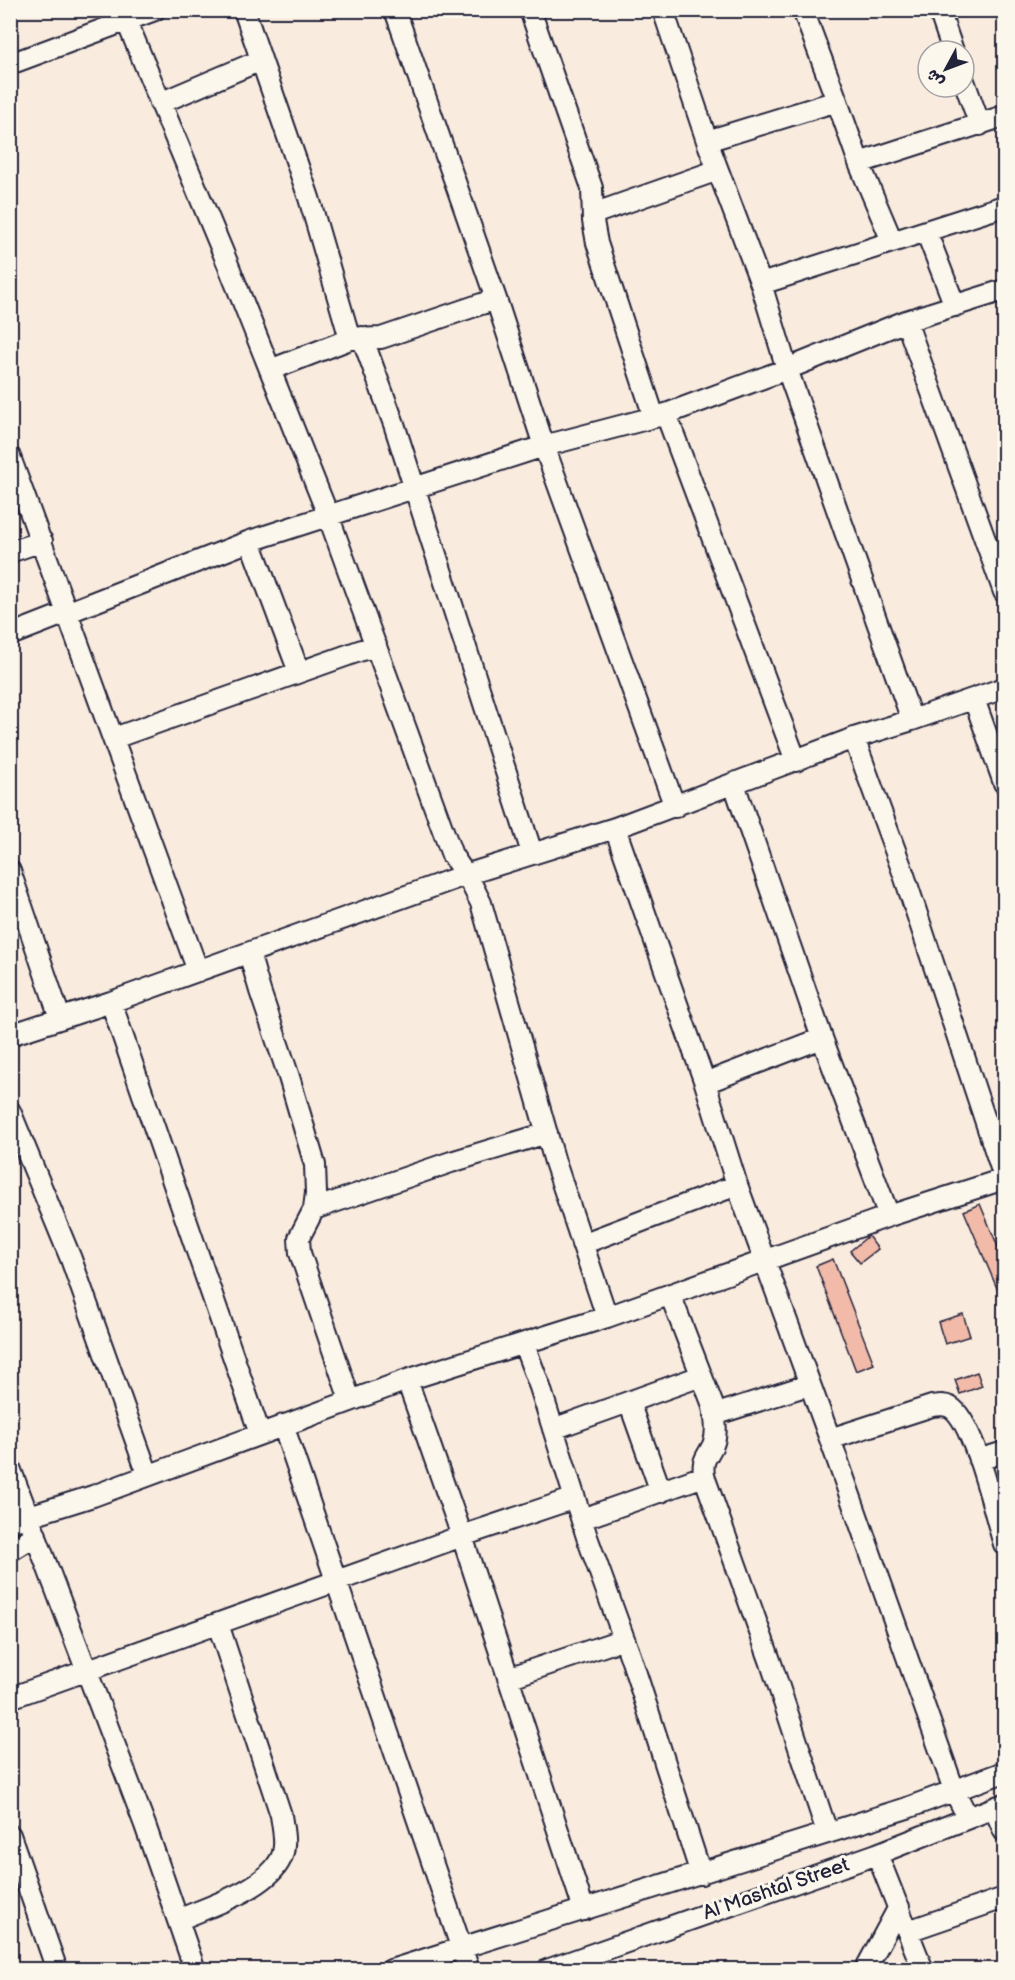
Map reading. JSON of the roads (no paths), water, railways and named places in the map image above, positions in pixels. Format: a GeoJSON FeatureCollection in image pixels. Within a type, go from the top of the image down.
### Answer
{"type":"FeatureCollection","features":[{"type":"Feature","properties":{"kind":"street"},"geometry":{"type":"LineString","coordinates":[[10,64],[123,16],[155,10]]}},
{"type":"Feature","properties":{"kind":"street"},"geometry":{"type":"LineString","coordinates":[[244,10],[356,338],[394,424],[532,853]]}},
{"type":"Feature","properties":{"kind":"street"},"geometry":{"type":"LineString","coordinates":[[395,10],[496,299],[544,446],[675,807]]}},
{"type":"Feature","properties":{"kind":"street"},"geometry":{"type":"LineString","coordinates":[[530,10],[592,188],[597,243],[660,415],[796,761]]}},
{"type":"Feature","properties":{"kind":"street"},"geometry":{"type":"LineString","coordinates":[[663,10],[707,141],[761,284],[787,369],[912,720]]}},
{"type":"Feature","properties":{"kind":"street"},"geometry":{"type":"LineString","coordinates":[[803,10],[859,163],[892,241]]}},
{"type":"Feature","properties":{"kind":"street"},"geometry":{"type":"LineString","coordinates":[[939,10],[949,39]]}},
{"type":"Feature","properties":{"kind":"street"},"geometry":{"type":"LineString","coordinates":[[123,16],[328,515],[452,855],[478,897],[493,941],[547,1133],[607,1317]]}},
{"type":"Feature","properties":{"kind":"street"},"geometry":{"type":"LineString","coordinates":[[160,103],[261,60]]}},
{"type":"Feature","properties":{"kind":"street"},"geometry":{"type":"LineString","coordinates":[[971,99],[980,125]]}},
{"type":"Feature","properties":{"kind":"street"},"geometry":{"type":"LineString","coordinates":[[707,141],[837,101]]}},
{"type":"Feature","properties":{"kind":"street"},"geometry":{"type":"LineString","coordinates":[[859,163],[1005,116]]}},
{"type":"Feature","properties":{"kind":"street"},"geometry":{"type":"LineString","coordinates":[[593,213],[718,170]]}},
{"type":"Feature","properties":{"kind":"street"},"geometry":{"type":"LineString","coordinates":[[761,284],[1005,206]]}},
{"type":"Feature","properties":{"kind":"street"},"geometry":{"type":"LineString","coordinates":[[927,231],[955,306]]}},
{"type":"Feature","properties":{"kind":"street"},"geometry":{"type":"LineString","coordinates":[[10,635],[250,541],[544,446],[660,415],[787,369],[906,321],[1005,290]]}},
{"type":"Feature","properties":{"kind":"street"},"geometry":{"type":"LineString","coordinates":[[270,370],[356,338],[381,338],[496,299]]}},
{"type":"Feature","properties":{"kind":"street"},"geometry":{"type":"LineString","coordinates":[[906,321],[1005,592]]}},
{"type":"Feature","properties":{"kind":"street"},"geometry":{"type":"LineString","coordinates":[[12,464],[198,970]]}},
{"type":"Feature","properties":{"kind":"street"},"geometry":{"type":"LineString","coordinates":[[10,552],[42,541]]}},
{"type":"Feature","properties":{"kind":"street"},"geometry":{"type":"LineString","coordinates":[[250,541],[299,672]]}},
{"type":"Feature","properties":{"kind":"street"},"geometry":{"type":"LineString","coordinates":[[114,738],[376,645]]}},
{"type":"Feature","properties":{"kind":"street"},"geometry":{"type":"LineString","coordinates":[[10,1035],[111,1002],[465,875],[615,828],[854,738],[1005,688]]}},
{"type":"Feature","properties":{"kind":"street"},"geometry":{"type":"LineString","coordinates":[[974,699],[1005,783]]}},
{"type":"Feature","properties":{"kind":"street"},"geometry":{"type":"LineString","coordinates":[[20,1519],[93,1496],[407,1380],[607,1317],[889,1216],[1005,1178],[903,872],[854,738]]}},
{"type":"Feature","properties":{"kind":"street"},"geometry":{"type":"LineString","coordinates":[[734,784],[822,1038],[889,1216]]}},
{"type":"Feature","properties":{"kind":"street"},"geometry":{"type":"LineString","coordinates":[[615,828],[808,1385],[830,1439],[954,1790],[968,1818]]}},
{"type":"Feature","properties":{"kind":"street"},"geometry":{"type":"LineString","coordinates":[[10,871],[60,1018]]}},
{"type":"Feature","properties":{"kind":"street"},"geometry":{"type":"LineString","coordinates":[[249,953],[290,1077],[315,1165],[314,1209],[299,1238],[300,1253],[350,1400]]}},
{"type":"Feature","properties":{"kind":"street"},"geometry":{"type":"LineString","coordinates":[[111,1002],[260,1434]]}},
{"type":"Feature","properties":{"kind":"street"},"geometry":{"type":"LineString","coordinates":[[705,1083],[822,1038]]}},
{"type":"Feature","properties":{"kind":"street"},"geometry":{"type":"LineString","coordinates":[[10,1111],[71,1259],[148,1475]]}},
{"type":"Feature","properties":{"kind":"street"},"geometry":{"type":"LineString","coordinates":[[314,1209],[451,1162],[547,1133]]}},
{"type":"Feature","properties":{"kind":"street"},"geometry":{"type":"LineString","coordinates":[[582,1244],[737,1185]]}},
{"type":"Feature","properties":{"kind":"street"},"geometry":{"type":"LineString","coordinates":[[670,1294],[714,1415],[715,1438],[704,1458],[704,1476],[771,1663],[826,1832]]}},
{"type":"Feature","properties":{"kind":"street"},"geometry":{"type":"LineString","coordinates":[[524,1345],[701,1874]]}},
{"type":"Feature","properties":{"kind":"street"},"geometry":{"type":"LineString","coordinates":[[553,1429],[701,1376]]}},
{"type":"Feature","properties":{"kind":"street"},"geometry":{"type":"LineString","coordinates":[[407,1380],[462,1536],[585,1910]]}},
{"type":"Feature","properties":{"kind":"street"},"geometry":{"type":"LineString","coordinates":[[714,1415],[808,1385]]}},
{"type":"Feature","properties":{"kind":"street"},"geometry":{"type":"LineString","coordinates":[[629,1402],[661,1492]]}},
{"type":"Feature","properties":{"kind":"street"},"geometry":{"type":"LineString","coordinates":[[830,1439],[932,1406],[944,1404],[955,1410],[964,1422],[979,1460],[1005,1544]]}},
{"type":"Feature","properties":{"kind":"street"},"geometry":{"type":"LineString","coordinates":[[283,1425],[469,1970]]}},
{"type":"Feature","properties":{"kind":"street"},"geometry":{"type":"LineString","coordinates":[[979,1460],[1005,1452]]}},
{"type":"Feature","properties":{"kind":"street"},"geometry":{"type":"LineString","coordinates":[[10,1468],[20,1519],[36,1534],[88,1670],[195,1970]]}},
{"type":"Feature","properties":{"kind":"street"},"geometry":{"type":"LineString","coordinates":[[582,1519],[704,1476]]}},
{"type":"Feature","properties":{"kind":"street"},"geometry":{"type":"LineString","coordinates":[[10,1698],[462,1536],[575,1498]]}},
{"type":"Feature","properties":{"kind":"street"},"geometry":{"type":"LineString","coordinates":[[10,1551],[36,1534]]}},
{"type":"Feature","properties":{"kind":"street"},"geometry":{"type":"LineString","coordinates":[[178,1920],[249,1888],[267,1875],[280,1861],[285,1842],[281,1815],[218,1624]]}},
{"type":"Feature","properties":{"kind":"street"},"geometry":{"type":"LineString","coordinates":[[508,1678],[624,1639]]}},
{"type":"Feature","properties":{"kind":"street"},"geometry":{"type":"LineString","coordinates":[[391,1970],[907,1808],[1005,1772]]}},
{"type":"Feature","properties":{"kind":"street"},"geometry":{"type":"LineString","coordinates":[[999,1806],[1005,1831]]}},
{"type":"Feature","properties":{"kind":"street","name":"Al Mashtal Street"},"geometry":{"type":"LineString","coordinates":[[547,1970],[877,1854],[999,1806]]}},
{"type":"Feature","properties":{"kind":"street"},"geometry":{"type":"LineString","coordinates":[[10,1835],[57,1970]]}},
{"type":"Feature","properties":{"kind":"street"},"geometry":{"type":"LineString","coordinates":[[877,1854],[923,1970]]}},
{"type":"Feature","properties":{"kind":"street"},"geometry":{"type":"LineString","coordinates":[[908,1931],[1005,1898]]}},
{"type":"Feature","properties":{"kind":"street"},"geometry":{"type":"LineString","coordinates":[[865,1970],[898,1907]]}}]}
